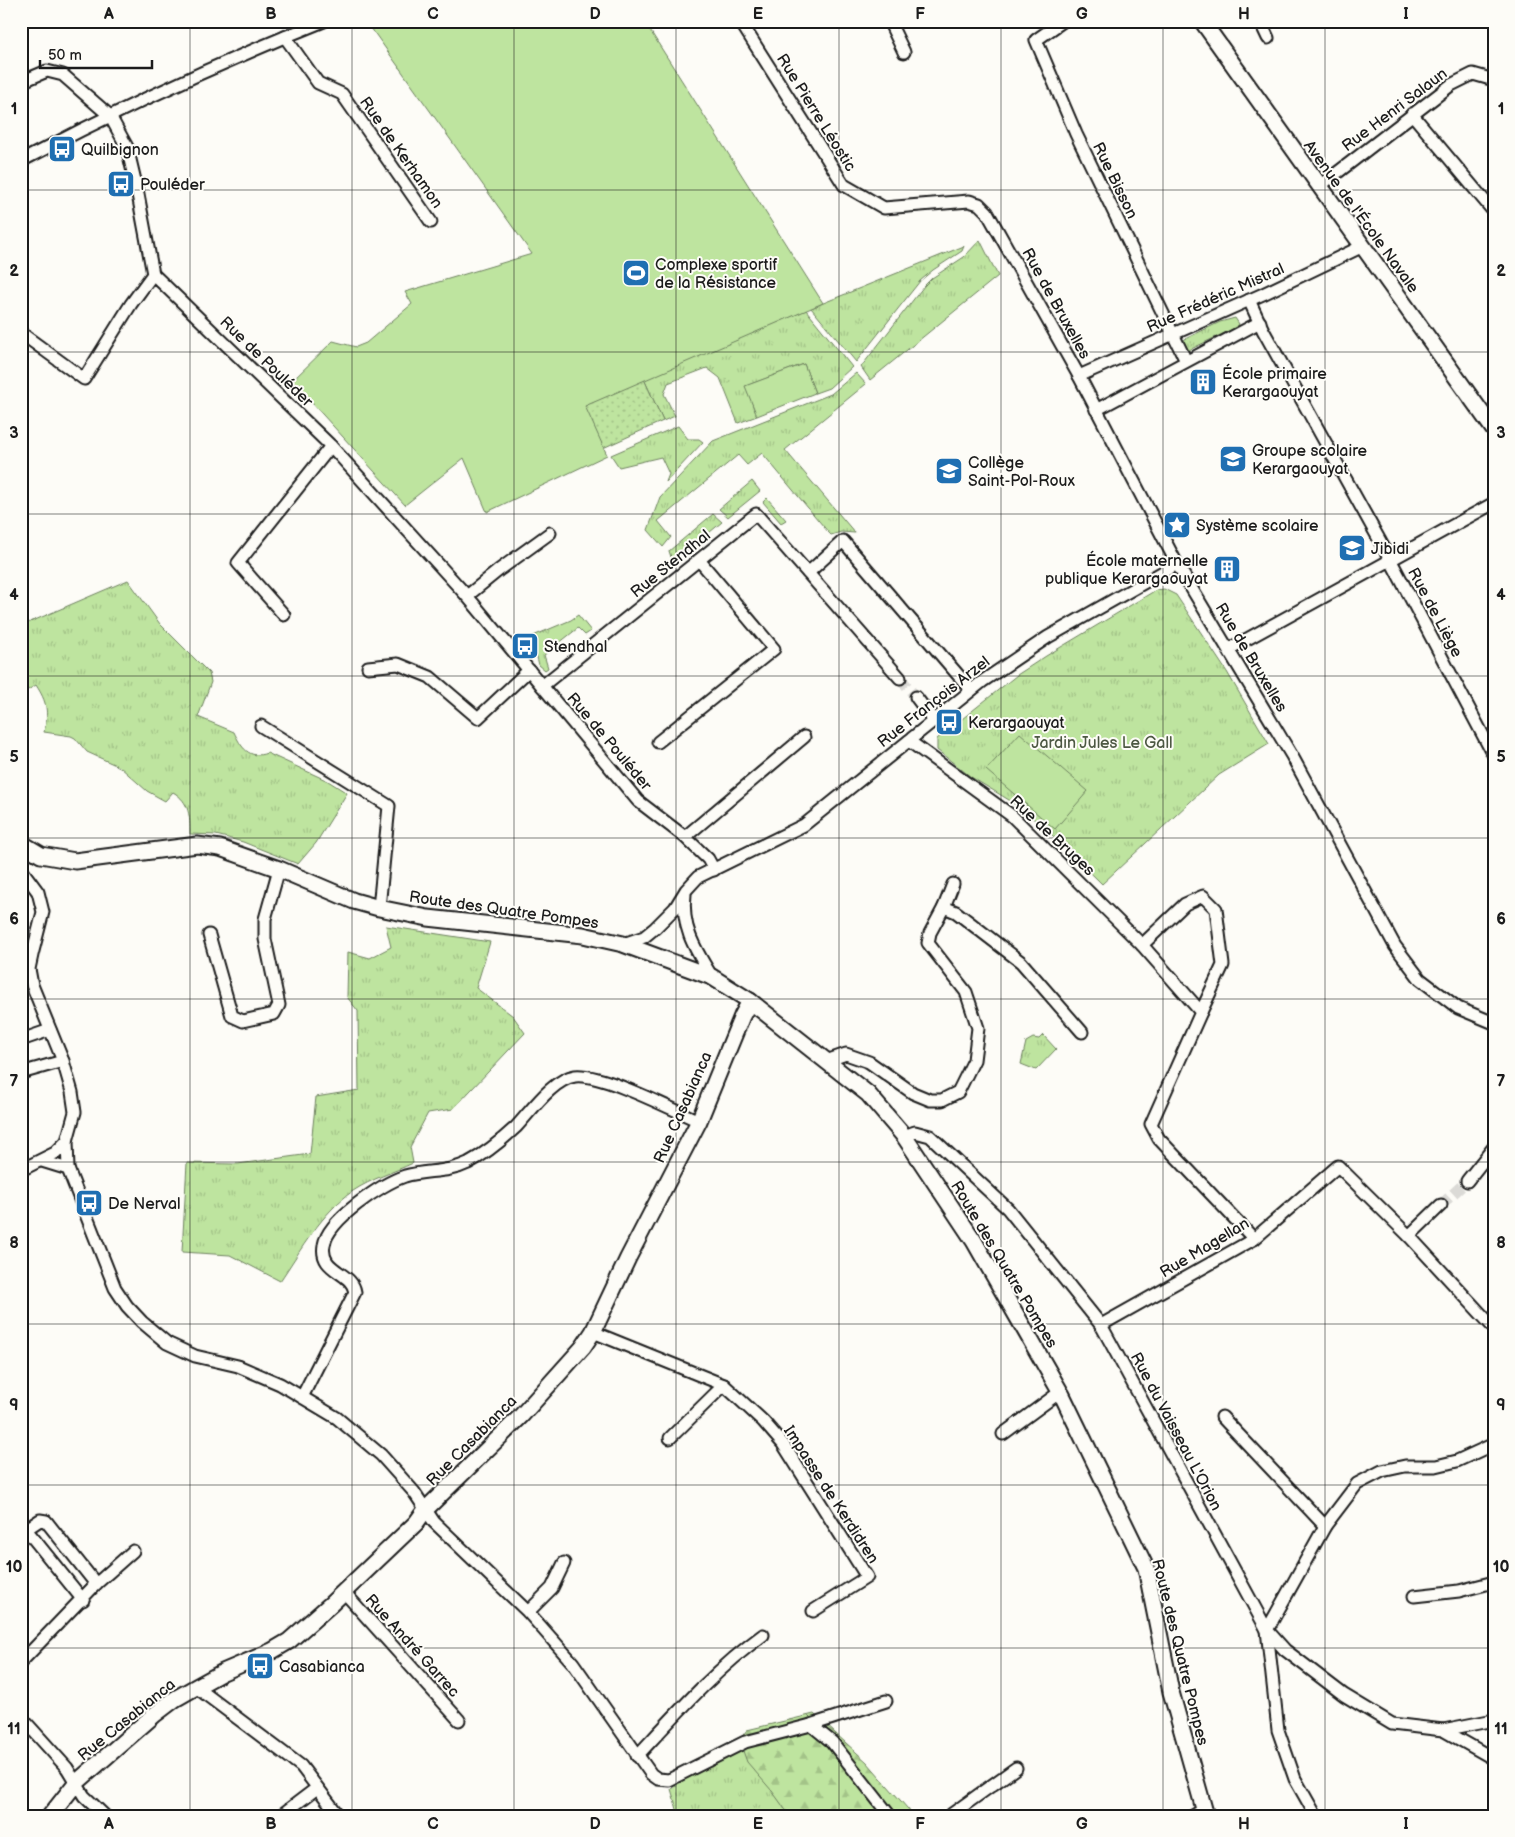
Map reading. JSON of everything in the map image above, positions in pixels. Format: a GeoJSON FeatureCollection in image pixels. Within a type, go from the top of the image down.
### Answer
{"type":"FeatureCollection","features":[{"type":"Feature","properties":{"kind":"street"},"geometry":{"type":"LineString","coordinates":[[21,161],[110,116],[284,37],[324,21]]}},
{"type":"Feature","properties":{"kind":"street","name":"Rue Pierre Léostic"},"geometry":{"type":"LineString","coordinates":[[740,21],[844,185],[884,208],[969,201]]}},
{"type":"Feature","properties":{"kind":"street"},"geometry":{"type":"LineString","coordinates":[[889,21],[904,52]]}},
{"type":"Feature","properties":{"kind":"street","name":"Rue Bisson"},"geometry":{"type":"LineString","coordinates":[[1063,21],[1036,40],[1076,134],[1186,362]]}},
{"type":"Feature","properties":{"kind":"street","name":"Avenue de l'École Navale"},"geometry":{"type":"LineString","coordinates":[[1202,21],[1494,430]]}},
{"type":"Feature","properties":{"kind":"street"},"geometry":{"type":"LineString","coordinates":[[1260,21],[1268,38]]}},
{"type":"Feature","properties":{"kind":"street","name":"Rue de Kerhamon"},"geometry":{"type":"LineString","coordinates":[[284,37],[318,83],[342,94],[431,222]]}},
{"type":"Feature","properties":{"kind":"street"},"geometry":{"type":"LineString","coordinates":[[21,82],[47,71],[63,75],[110,116],[127,147],[153,274],[131,304],[84,379],[21,333]]}},
{"type":"Feature","properties":{"kind":"street","name":"Rue Henri Salaun"},"geometry":{"type":"LineString","coordinates":[[1320,186],[1451,85],[1472,74],[1494,80]]}},
{"type":"Feature","properties":{"kind":"street"},"geometry":{"type":"LineString","coordinates":[[1412,114],[1494,212]]}},
{"type":"Feature","properties":{"kind":"street","name":"Rue de Bruxelles"},"geometry":{"type":"LineString","coordinates":[[969,201],[978,204],[987,212],[1079,376],[1177,564],[1292,756],[1395,946],[1420,979],[1458,1008],[1494,1023]]}},
{"type":"Feature","properties":{"kind":"street","name":"Rue Frédéric Mistral"},"geometry":{"type":"LineString","coordinates":[[1079,376],[1362,246]]}},
{"type":"Feature","properties":{"kind":"street","name":"Rue de Pouléder"},"geometry":{"type":"LineString","coordinates":[[153,274],[332,446],[467,596],[638,801],[686,837],[708,859],[714,870]]}},
{"type":"Feature","properties":{"kind":"street","name":"Rue de Liège"},"geometry":{"type":"LineString","coordinates":[[1248,300],[1390,558],[1494,756]]}},
{"type":"Feature","properties":{"kind":"street"},"geometry":{"type":"LineString","coordinates":[[1096,410],[1260,322]]}},
{"type":"Feature","properties":{"kind":"street"},"geometry":{"type":"LineString","coordinates":[[284,615],[238,563],[332,446]]}},
{"type":"Feature","properties":{"kind":"street"},"geometry":{"type":"LineString","coordinates":[[1229,649],[1494,502]]}},
{"type":"Feature","properties":{"kind":"street","name":"Rue Stendhal"},"geometry":{"type":"LineString","coordinates":[[542,686],[756,514],[900,678]]}},
{"type":"Feature","properties":{"kind":"street"},"geometry":{"type":"LineString","coordinates":[[467,596],[550,532]]}},
{"type":"Feature","properties":{"kind":"street"},"geometry":{"type":"LineString","coordinates":[[808,573],[843,541],[972,690]]}},
{"type":"Feature","properties":{"kind":"street"},"geometry":{"type":"LineString","coordinates":[[658,742],[774,649],[699,560]]}},
{"type":"Feature","properties":{"kind":"street","name":"Rue François Arzel"},"geometry":{"type":"LineString","coordinates":[[714,870],[804,825],[972,690],[1048,637],[1177,564]]}},
{"type":"Feature","properties":{"kind":"street"},"geometry":{"type":"LineString","coordinates":[[368,667],[398,664],[430,677],[478,718],[529,670]]}},
{"type":"Feature","properties":{"kind":"street"},"geometry":{"type":"LineString","coordinates":[[916,698],[934,721]]}},
{"type":"Feature","properties":{"kind":"street"},"geometry":{"type":"LineString","coordinates":[[261,726],[389,806],[379,908]]}},
{"type":"Feature","properties":{"kind":"street"},"geometry":{"type":"LineString","coordinates":[[686,837],[804,737]]}},
{"type":"Feature","properties":{"kind":"street","name":"Rue de Bruges"},"geometry":{"type":"LineString","coordinates":[[909,741],[1012,816],[1142,945],[1201,1012]]}},
{"type":"Feature","properties":{"kind":"street","name":"Route des Quatre Pompes"},"geometry":{"type":"LineString","coordinates":[[21,843],[41,855],[75,861],[197,845],[220,848],[279,869],[354,901],[379,908],[428,918],[567,932],[622,944],[712,977],[750,1002],[868,1094],[904,1136],[974,1241],[1060,1392],[1146,1568],[1172,1692],[1201,1814]]}},
{"type":"Feature","properties":{"kind":"street"},"geometry":{"type":"LineString","coordinates":[[209,935],[232,1016],[243,1022],[274,1014],[278,1005],[265,939],[265,919],[279,869]]}},
{"type":"Feature","properties":{"kind":"street"},"geometry":{"type":"LineString","coordinates":[[21,870],[38,892],[43,912],[29,969],[32,985],[63,1061],[72,1092],[74,1112],[67,1141],[68,1169],[115,1288],[127,1306],[142,1322],[168,1343],[195,1356],[238,1366],[280,1384],[337,1418],[381,1455],[414,1492],[434,1522],[528,1612],[573,1663],[612,1716],[637,1756],[651,1774],[658,1779],[669,1780],[745,1742],[811,1725],[886,1701]]}},
{"type":"Feature","properties":{"kind":"street"},"geometry":{"type":"LineString","coordinates":[[622,944],[644,937],[675,908],[686,890],[698,877],[714,870]]}},
{"type":"Feature","properties":{"kind":"street"},"geometry":{"type":"LineString","coordinates":[[826,1061],[846,1054],[869,1062],[912,1093],[930,1100],[942,1100],[958,1092],[974,1060],[978,1028],[966,992],[928,943],[930,933],[944,907],[953,884]]}},
{"type":"Feature","properties":{"kind":"street"},"geometry":{"type":"LineString","coordinates":[[686,890],[684,908],[692,945],[712,977]]}},
{"type":"Feature","properties":{"kind":"street"},"geometry":{"type":"LineString","coordinates":[[1142,945],[1185,904],[1203,896],[1216,909],[1223,965],[1151,1124],[1159,1139],[1254,1239]]}},
{"type":"Feature","properties":{"kind":"street"},"geometry":{"type":"LineString","coordinates":[[944,907],[956,912],[1021,962],[1082,1032]]}},
{"type":"Feature","properties":{"kind":"street","name":"Rue Casabianca"},"geometry":{"type":"LineString","coordinates":[[50,1816],[76,1783],[175,1699],[223,1672],[272,1651],[288,1641],[344,1592],[416,1523],[426,1509],[521,1416],[583,1347],[593,1332],[628,1258],[699,1121],[738,1023],[750,1002]]}},
{"type":"Feature","properties":{"kind":"street"},"geometry":{"type":"LineString","coordinates":[[21,1040],[50,1030]]}},
{"type":"Feature","properties":{"kind":"street"},"geometry":{"type":"LineString","coordinates":[[21,1073],[63,1061]]}},
{"type":"Feature","properties":{"kind":"street"},"geometry":{"type":"LineString","coordinates":[[302,1397],[355,1292],[352,1284],[328,1265],[324,1259],[324,1243],[336,1223],[353,1207],[380,1188],[405,1176],[449,1170],[467,1163],[487,1151],[514,1128],[562,1080],[574,1076],[603,1080],[699,1121]]}},
{"type":"Feature","properties":{"kind":"street","name":"Rue du Vaisseau L'Orion"},"geometry":{"type":"LineString","coordinates":[[904,1136],[915,1132],[930,1136],[1008,1209],[1101,1325],[1267,1630],[1278,1730],[1295,1779],[1316,1816]]}},
{"type":"Feature","properties":{"kind":"street"},"geometry":{"type":"LineString","coordinates":[[21,1170],[55,1153],[67,1141]]}},
{"type":"Feature","properties":{"kind":"street"},"geometry":{"type":"LineString","coordinates":[[1467,1181],[1494,1147]]}},
{"type":"Feature","properties":{"kind":"street"},"geometry":{"type":"LineString","coordinates":[[42,1161],[68,1169]]}},
{"type":"Feature","properties":{"kind":"street","name":"Rue Magellan"},"geometry":{"type":"LineString","coordinates":[[1101,1325],[1254,1239],[1338,1166],[1409,1236]]}},
{"type":"Feature","properties":{"kind":"street"},"geometry":{"type":"LineString","coordinates":[[1441,1205],[1409,1236],[1494,1328]]}},
{"type":"Feature","properties":{"kind":"street","name":"Impasse de Kerdidren"},"geometry":{"type":"LineString","coordinates":[[593,1332],[724,1385],[763,1421],[783,1444],[867,1577],[813,1611]]}},
{"type":"Feature","properties":{"kind":"street"},"geometry":{"type":"LineString","coordinates":[[670,1438],[724,1385]]}},
{"type":"Feature","properties":{"kind":"street"},"geometry":{"type":"LineString","coordinates":[[1003,1434],[1060,1392]]}},
{"type":"Feature","properties":{"kind":"street"},"geometry":{"type":"LineString","coordinates":[[1222,1417],[1325,1526]]}},
{"type":"Feature","properties":{"kind":"street"},"geometry":{"type":"LineString","coordinates":[[1494,1444],[1458,1461],[1436,1466],[1405,1466],[1382,1471],[1357,1484],[1325,1526],[1267,1630],[1285,1650],[1344,1695],[1392,1724],[1443,1730],[1494,1720]]}},
{"type":"Feature","properties":{"kind":"street"},"geometry":{"type":"LineString","coordinates":[[82,1600],[29,1533],[28,1528],[40,1520],[46,1521],[96,1584]]}},
{"type":"Feature","properties":{"kind":"street"},"geometry":{"type":"LineString","coordinates":[[21,1662],[96,1584],[133,1551]]}},
{"type":"Feature","properties":{"kind":"street"},"geometry":{"type":"LineString","coordinates":[[528,1612],[552,1588],[564,1562]]}},
{"type":"Feature","properties":{"kind":"street"},"geometry":{"type":"LineString","coordinates":[[1414,1596],[1459,1591],[1494,1582]]}},
{"type":"Feature","properties":{"kind":"street","name":"Rue André Garrec"},"geometry":{"type":"LineString","coordinates":[[344,1592],[459,1720]]}},
{"type":"Feature","properties":{"kind":"street"},"geometry":{"type":"LineString","coordinates":[[637,1756],[695,1694],[741,1651],[764,1635]]}},
{"type":"Feature","properties":{"kind":"street"},"geometry":{"type":"LineString","coordinates":[[196,1687],[301,1766],[339,1816]]}},
{"type":"Feature","properties":{"kind":"street"},"geometry":{"type":"LineString","coordinates":[[21,1717],[67,1768],[84,1796],[105,1816]]}},
{"type":"Feature","properties":{"kind":"street"},"geometry":{"type":"LineString","coordinates":[[811,1725],[832,1742],[890,1816]]}},
{"type":"Feature","properties":{"kind":"street"},"geometry":{"type":"LineString","coordinates":[[1443,1730],[1492,1754]]}},
{"type":"Feature","properties":{"kind":"street"},"geometry":{"type":"LineString","coordinates":[[949,1816],[1016,1768]]}},
{"type":"Feature","properties":{"kind":"street"},"geometry":{"type":"LineString","coordinates":[[280,1816],[317,1788]]}},
{"type":"Feature","properties":{"kind":"green space","name":"Complexe sportif de la Résistance"},"geometry":{"type":"Polygon","coordinates":[[[366,21],[644,21],[823,303],[585,406],[607,455],[487,512],[464,458],[405,505],[292,381],[333,341],[356,347],[366,343],[412,304],[405,292],[532,254],[366,21]]]}},
{"type":"Feature","properties":{"kind":"green space"},"geometry":{"type":"Polygon","coordinates":[[[980,240],[998,276],[870,380],[861,367],[924,286],[932,278],[964,257],[980,240]]]}},
{"type":"Feature","properties":{"kind":"green space"},"geometry":{"type":"Polygon","coordinates":[[[964,246],[962,251],[920,281],[856,362],[811,308],[964,246]]]}},
{"type":"Feature","properties":{"kind":"green space"},"geometry":{"type":"Polygon","coordinates":[[[806,310],[852,367],[829,388],[815,393],[804,364],[746,386],[757,416],[738,423],[720,378],[707,368],[668,383],[664,394],[675,416],[663,421],[644,379],[806,310]]]}},
{"type":"Feature","properties":{"kind":"green space"},"geometry":{"type":"Polygon","coordinates":[[[1235,318],[1239,324],[1237,327],[1187,350],[1183,342],[1185,339],[1220,322],[1235,318]]]}},
{"type":"Feature","properties":{"kind":"green space"},"geometry":{"type":"Polygon","coordinates":[[[804,364],[815,393],[757,416],[745,386],[804,364]]]}},
{"type":"Feature","properties":{"kind":"green space"},"geometry":{"type":"Polygon","coordinates":[[[856,373],[866,384],[785,450],[855,533],[841,532],[831,535],[762,453],[747,465],[738,455],[658,521],[671,537],[663,547],[648,530],[660,497],[713,441],[831,394],[856,373]]]}},
{"type":"Feature","properties":{"kind":"green space"},"geometry":{"type":"Polygon","coordinates":[[[644,379],[663,421],[603,448],[584,406],[644,379]]]}},
{"type":"Feature","properties":{"kind":"green space"},"geometry":{"type":"Polygon","coordinates":[[[678,426],[688,439],[699,439],[703,442],[666,482],[669,474],[661,457],[619,467],[611,455],[678,426]]]}},
{"type":"Feature","properties":{"kind":"green space"},"geometry":{"type":"Polygon","coordinates":[[[752,481],[760,491],[728,517],[719,509],[752,481]]]}},
{"type":"Feature","properties":{"kind":"green space"},"geometry":{"type":"Polygon","coordinates":[[[767,498],[786,520],[781,523],[763,502],[767,498]]]}},
{"type":"Feature","properties":{"kind":"green space"},"geometry":{"type":"Polygon","coordinates":[[[713,514],[722,522],[673,563],[669,551],[713,514]]]}},
{"type":"Feature","properties":{"kind":"green space"},"geometry":{"type":"Polygon","coordinates":[[[128,580],[160,624],[209,673],[211,682],[198,717],[234,732],[246,751],[255,755],[267,753],[328,781],[347,793],[316,843],[298,864],[243,842],[216,835],[190,834],[188,810],[179,796],[173,792],[165,801],[147,791],[120,767],[87,752],[75,738],[44,732],[47,713],[43,697],[36,685],[28,690],[21,681],[21,626],[128,580]]]}},
{"type":"Feature","properties":{"kind":"green space","name":"Jardin Jules Le Gall"},"geometry":{"type":"Polygon","coordinates":[[[1164,589],[1176,595],[1227,672],[1269,744],[1219,775],[1102,884],[1043,826],[1009,800],[971,777],[937,750],[937,739],[1017,675],[1156,590],[1164,589]]]}},
{"type":"Feature","properties":{"kind":"green space"},"geometry":{"type":"Polygon","coordinates":[[[578,615],[591,631],[585,635],[578,628],[544,655],[548,668],[545,670],[539,665],[537,657],[526,639],[571,620],[578,615]]]}},
{"type":"Feature","properties":{"kind":"green space"},"geometry":{"type":"Polygon","coordinates":[[[1020,733],[1088,791],[1055,829],[986,770],[1020,733]]]}},
{"type":"Feature","properties":{"kind":"green space"},"geometry":{"type":"Polygon","coordinates":[[[386,926],[490,942],[476,988],[513,1016],[525,1033],[453,1109],[428,1113],[410,1147],[413,1163],[375,1179],[353,1191],[331,1210],[312,1233],[280,1281],[230,1255],[182,1252],[187,1163],[238,1164],[310,1154],[316,1097],[359,1090],[358,1011],[347,997],[348,952],[370,958],[391,947],[386,926]]]}},
{"type":"Feature","properties":{"kind":"green space"},"geometry":{"type":"Polygon","coordinates":[[[1043,1035],[1056,1049],[1036,1070],[1021,1064],[1026,1042],[1033,1038],[1039,1039],[1043,1035]]]}},
{"type":"Feature","properties":{"kind":"green space"},"geometry":{"type":"Polygon","coordinates":[[[814,1714],[867,1762],[914,1816],[790,1816],[747,1762],[739,1740],[747,1730],[814,1714]]]}},
{"type":"Feature","properties":{"kind":"green space"},"geometry":{"type":"Polygon","coordinates":[[[739,1740],[790,1816],[679,1816],[671,1789],[739,1740]]]}},
{"type":"Feature","properties":{"kind":"tunnel"},"geometry":{"type":"LineString","coordinates":[[900,678],[916,697]]}},
{"type":"Feature","properties":{"kind":"tunnel"},"geometry":{"type":"LineString","coordinates":[[1441,1205],[1467,1181]]}},
{"type":"Feature","properties":{"kind":"place","name":"Quilbignon"},"geometry":{"type":"Point","coordinates":[62,149]}},
{"type":"Feature","properties":{"kind":"place","name":"Pouléder"},"geometry":{"type":"Point","coordinates":[121,184]}},
{"type":"Feature","properties":{"kind":"place","name":"Complexe sportif de la Résistance"},"geometry":{"type":"Point","coordinates":[636,273]}},
{"type":"Feature","properties":{"kind":"place","name":"École primaire Kerargaouyat"},"geometry":{"type":"Point","coordinates":[1203,382]}},
{"type":"Feature","properties":{"kind":"place","name":"Groupe scolaire Kerargaouyat"},"geometry":{"type":"Point","coordinates":[1233,459]}},
{"type":"Feature","properties":{"kind":"place","name":"Collège Saint-Pol-Roux"},"geometry":{"type":"Point","coordinates":[949,471]}},
{"type":"Feature","properties":{"kind":"place","name":"Système scolaire"},"geometry":{"type":"Point","coordinates":[1177,525]}},
{"type":"Feature","properties":{"kind":"place","name":"Jibidi"},"geometry":{"type":"Point","coordinates":[1352,548]}},
{"type":"Feature","properties":{"kind":"place","name":"École maternelle publique Kerargaouyat"},"geometry":{"type":"Point","coordinates":[1227,569]}},
{"type":"Feature","properties":{"kind":"place","name":"Stendhal"},"geometry":{"type":"Point","coordinates":[525,646]}},
{"type":"Feature","properties":{"kind":"place","name":"Kerargaouyat"},"geometry":{"type":"Point","coordinates":[949,722]}},
{"type":"Feature","properties":{"kind":"place","name":"De Nerval"},"geometry":{"type":"Point","coordinates":[89,1203]}},
{"type":"Feature","properties":{"kind":"place","name":"Casabianca"},"geometry":{"type":"Point","coordinates":[260,1666]}}]}
